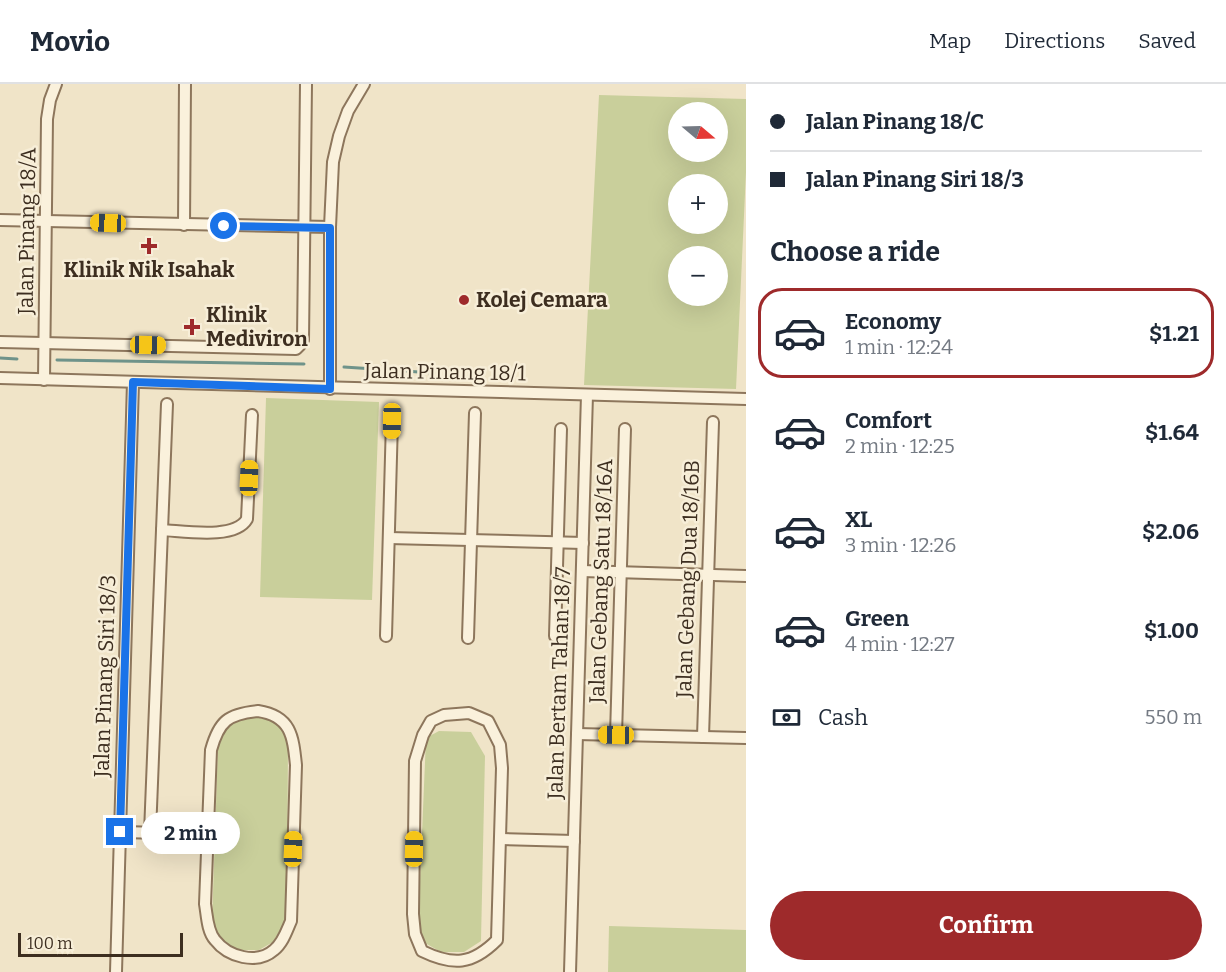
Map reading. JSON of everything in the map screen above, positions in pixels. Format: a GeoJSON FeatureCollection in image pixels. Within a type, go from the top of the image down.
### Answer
{"type":"FeatureCollection","features":[{"type":"Feature","properties":{"kind":"street","name":"Jalan Pinang 18/A"},"geometry":{"type":"LineString","coordinates":[[44,380],[48,221],[47,119],[50,100],[56,84]]}},
{"type":"Feature","properties":{"kind":"street"},"geometry":{"type":"LineString","coordinates":[[184,225],[185,84]]}},
{"type":"Feature","properties":{"kind":"street"},"geometry":{"type":"LineString","coordinates":[[0,342],[296,349],[303,340],[306,84]]}},
{"type":"Feature","properties":{"kind":"street"},"geometry":{"type":"LineString","coordinates":[[330,389],[330,228],[333,162],[348,111],[364,84]]}},
{"type":"Feature","properties":{"kind":"street"},"geometry":{"type":"LineString","coordinates":[[0,220],[330,228]]}},
{"type":"Feature","properties":{"kind":"street","name":"Jalan Pinang 18/1"},"geometry":{"type":"LineString","coordinates":[[0,378],[746,399]]}},
{"type":"Feature","properties":{"kind":"street","name":"Jalan Pinang Siri 18/3"},"geometry":{"type":"LineString","coordinates":[[116,972],[133,382]]}},
{"type":"Feature","properties":{"kind":"street","name":"Jalan Bertam Tahan 18/7"},"geometry":{"type":"LineString","coordinates":[[570,972],[587,395]]}},
{"type":"Feature","properties":{"kind":"street"},"geometry":{"type":"LineString","coordinates":[[150,833],[167,404]]}},
{"type":"Feature","properties":{"kind":"street"},"geometry":{"type":"LineString","coordinates":[[468,638],[475,413]]}},
{"type":"Feature","properties":{"kind":"street"},"geometry":{"type":"LineString","coordinates":[[162,530],[231,532],[244,525],[248,519],[252,415]]}},
{"type":"Feature","properties":{"kind":"street"},"geometry":{"type":"LineString","coordinates":[[386,636],[392,421]]}},
{"type":"Feature","properties":{"kind":"street","name":"Jalan Gebang Dua 18/16B"},"geometry":{"type":"LineString","coordinates":[[703,737],[713,422]]}},
{"type":"Feature","properties":{"kind":"street"},"geometry":{"type":"LineString","coordinates":[[555,636],[561,429]]}},
{"type":"Feature","properties":{"kind":"street","name":"Jalan Gebang Satu 18/16A"},"geometry":{"type":"LineString","coordinates":[[616,735],[625,429]]}},
{"type":"Feature","properties":{"kind":"street"},"geometry":{"type":"LineString","coordinates":[[388,538],[583,543]]}},
{"type":"Feature","properties":{"kind":"street"},"geometry":{"type":"LineString","coordinates":[[582,572],[746,576]]}},
{"type":"Feature","properties":{"kind":"street"},"geometry":{"type":"LineString","coordinates":[[258,711],[272,713],[284,723],[293,740],[295,759],[291,921],[275,950],[264,956],[251,958],[237,956],[224,950],[213,939],[207,922],[205,904],[209,834],[211,750],[216,733],[227,719],[238,713],[258,711]]}},
{"type":"Feature","properties":{"kind":"street"},"geometry":{"type":"LineString","coordinates":[[469,713],[488,721],[500,745],[501,839],[496,939],[484,952],[469,959],[442,961],[422,951],[415,934],[413,914],[415,761],[423,735],[431,721],[444,715],[469,713]]}},
{"type":"Feature","properties":{"kind":"street"},"geometry":{"type":"LineString","coordinates":[[577,734],[746,738]]}},
{"type":"Feature","properties":{"kind":"street"},"geometry":{"type":"LineString","coordinates":[[120,832],[209,834]]}},
{"type":"Feature","properties":{"kind":"street"},"geometry":{"type":"LineString","coordinates":[[501,839],[574,841]]}},
{"type":"Feature","properties":{"kind":"green space"},"geometry":{"type":"Polygon","coordinates":[[[599,95],[746,99],[746,172],[736,389],[584,385],[599,95]]]}},
{"type":"Feature","properties":{"kind":"green space"},"geometry":{"type":"Polygon","coordinates":[[[266,398],[379,402],[372,600],[260,597],[266,398]]]}},
{"type":"Feature","properties":{"kind":"green space"},"geometry":{"type":"Polygon","coordinates":[[[243,718],[266,718],[275,722],[288,741],[287,918],[273,942],[259,950],[236,950],[218,937],[212,922],[218,747],[228,726],[243,718]]]}},
{"type":"Feature","properties":{"kind":"green space"},"geometry":{"type":"Polygon","coordinates":[[[439,731],[471,732],[485,756],[481,941],[464,952],[441,952],[425,943],[418,929],[426,738],[439,731]]]}},
{"type":"Feature","properties":{"kind":"green space"},"geometry":{"type":"Polygon","coordinates":[[[609,926],[746,930],[746,972],[608,972],[609,926]]]}},
{"type":"Feature","properties":{"kind":"waterway"},"geometry":{"type":"LineString","coordinates":[[0,358],[17,359]]}},
{"type":"Feature","properties":{"kind":"waterway"},"geometry":{"type":"LineString","coordinates":[[57,360],[304,364]]}},
{"type":"Feature","properties":{"kind":"waterway"},"geometry":{"type":"LineString","coordinates":[[344,367],[434,373]]}},
{"type":"Feature","properties":{"kind":"place","name":"Klinik Nik Isahak"},"geometry":{"type":"Point","coordinates":[149,246]}},
{"type":"Feature","properties":{"kind":"place","name":"Kolej Cemara"},"geometry":{"type":"Point","coordinates":[464,300]}},
{"type":"Feature","properties":{"kind":"place","name":"Klinik Mediviron"},"geometry":{"type":"Point","coordinates":[192,327]}},
{"type":"Feature","properties":{"kind":"route"},"geometry":{"type":"LineString","coordinates":[[120,832],[133,382],[330,389],[330,228],[224,226]]}}]}
